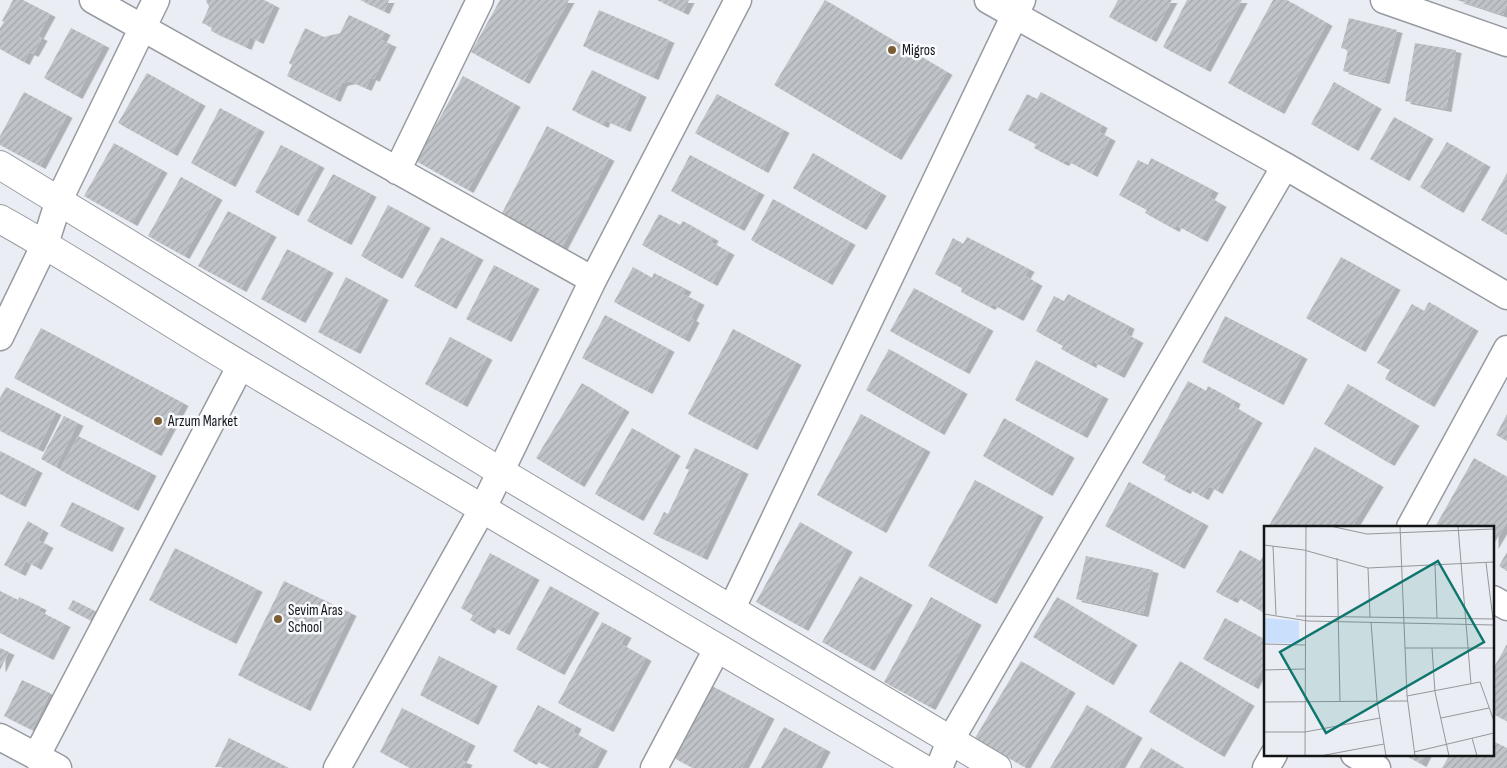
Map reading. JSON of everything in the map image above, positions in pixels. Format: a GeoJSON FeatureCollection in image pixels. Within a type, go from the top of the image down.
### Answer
{"type":"FeatureCollection","features":[{"type":"Feature","properties":{"kind":"street"},"geometry":{"type":"LineString","coordinates":[[93,0],[143,30],[593,280]]}},
{"type":"Feature","properties":{"kind":"street"},"geometry":{"type":"LineString","coordinates":[[0,337],[45,244],[60,200],[156,0]]}},
{"type":"Feature","properties":{"kind":"street"},"geometry":{"type":"LineString","coordinates":[[397,172],[480,0]]}},
{"type":"Feature","properties":{"kind":"street"},"geometry":{"type":"LineString","coordinates":[[337,768],[483,508],[593,280],[738,0]]}},
{"type":"Feature","properties":{"kind":"street"},"geometry":{"type":"LineString","coordinates":[[988,0],[1019,8],[1507,296]]}},
{"type":"Feature","properties":{"kind":"street"},"geometry":{"type":"LineString","coordinates":[[1384,0],[1507,42]]}},
{"type":"Feature","properties":{"kind":"street"},"geometry":{"type":"LineString","coordinates":[[731,610],[1019,8]]}},
{"type":"Feature","properties":{"kind":"street"},"geometry":{"type":"LineString","coordinates":[[0,164],[501,472],[997,768]]}},
{"type":"Feature","properties":{"kind":"street"},"geometry":{"type":"LineString","coordinates":[[939,768],[951,739],[1285,166]]}},
{"type":"Feature","properties":{"kind":"street"},"geometry":{"type":"LineString","coordinates":[[0,219],[45,244],[241,365],[717,649],[922,768]]}},
{"type":"Feature","properties":{"kind":"street"},"geometry":{"type":"LineString","coordinates":[[1411,526],[1507,349]]}},
{"type":"Feature","properties":{"kind":"street"},"geometry":{"type":"LineString","coordinates":[[0,737],[47,762],[241,365]]}},
{"type":"Feature","properties":{"kind":"street"},"geometry":{"type":"LineString","coordinates":[[1494,600],[1507,607]]}},
{"type":"Feature","properties":{"kind":"street"},"geometry":{"type":"LineString","coordinates":[[654,768],[717,649]]}},
{"type":"Feature","properties":{"kind":"street"},"geometry":{"type":"LineString","coordinates":[[1266,768],[1273,756]]}},
{"type":"Feature","properties":{"kind":"street"},"geometry":{"type":"LineString","coordinates":[[1357,756],[1377,768]]}},
{"type":"Feature","properties":{"kind":"building"},"geometry":{"type":"Polygon","coordinates":[[[13,0],[23,0],[50,14],[38,36],[42,38],[33,54],[29,52],[24,62],[0,49],[0,28],[13,0]]]}},
{"type":"Feature","properties":{"kind":"building"},"geometry":{"type":"Polygon","coordinates":[[[206,0],[264,0],[274,5],[258,41],[250,37],[246,47],[211,31],[212,27],[202,23],[209,7],[206,0]]]}},
{"type":"Feature","properties":{"kind":"building"},"geometry":{"type":"Polygon","coordinates":[[[360,0],[389,0],[384,11],[360,0]]]}},
{"type":"Feature","properties":{"kind":"building"},"geometry":{"type":"Polygon","coordinates":[[[500,0],[569,0],[524,81],[471,52],[500,0]]]}},
{"type":"Feature","properties":{"kind":"building"},"geometry":{"type":"Polygon","coordinates":[[[657,0],[689,0],[683,12],[657,0]]]}},
{"type":"Feature","properties":{"kind":"building"},"geometry":{"type":"Polygon","coordinates":[[[825,0],[947,72],[896,157],[774,85],[825,0]]]}},
{"type":"Feature","properties":{"kind":"building"},"geometry":{"type":"Polygon","coordinates":[[[1118,0],[1172,0],[1151,39],[1109,17],[1118,0]]]}},
{"type":"Feature","properties":{"kind":"building"},"geometry":{"type":"Polygon","coordinates":[[[1187,0],[1242,0],[1205,69],[1163,47],[1187,0]]]}},
{"type":"Feature","properties":{"kind":"building"},"geometry":{"type":"Polygon","coordinates":[[[1273,0],[1287,0],[1327,23],[1279,111],[1228,83],[1273,0]]]}},
{"type":"Feature","properties":{"kind":"building"},"geometry":{"type":"Polygon","coordinates":[[[1457,0],[1507,0],[1507,3],[1503,15],[1457,0]]]}},
{"type":"Feature","properties":{"kind":"building"},"geometry":{"type":"Polygon","coordinates":[[[599,10],[669,40],[653,77],[583,46],[599,10]]]}},
{"type":"Feature","properties":{"kind":"building"},"geometry":{"type":"Polygon","coordinates":[[[349,15],[385,32],[381,40],[391,44],[374,79],[371,77],[366,88],[350,81],[342,83],[335,99],[287,76],[292,65],[289,63],[305,28],[324,37],[340,33],[349,15]]]}},
{"type":"Feature","properties":{"kind":"building"},"geometry":{"type":"Polygon","coordinates":[[[1349,18],[1397,30],[1384,81],[1343,71],[1348,50],[1341,48],[1349,18]]]}},
{"type":"Feature","properties":{"kind":"building"},"geometry":{"type":"Polygon","coordinates":[[[71,28],[104,45],[77,96],[44,78],[71,28]]]}},
{"type":"Feature","properties":{"kind":"building"},"geometry":{"type":"Polygon","coordinates":[[[1415,43],[1456,50],[1446,109],[1405,101],[1415,43]]]}},
{"type":"Feature","properties":{"kind":"building"},"geometry":{"type":"Polygon","coordinates":[[[592,70],[641,94],[625,129],[605,120],[603,125],[572,110],[592,70]]]}},
{"type":"Feature","properties":{"kind":"building"},"geometry":{"type":"Polygon","coordinates":[[[147,73],[200,103],[172,153],[118,123],[147,73]]]}},
{"type":"Feature","properties":{"kind":"building"},"geometry":{"type":"Polygon","coordinates":[[[463,76],[515,104],[468,190],[416,161],[463,76]]]}},
{"type":"Feature","properties":{"kind":"building"},"geometry":{"type":"Polygon","coordinates":[[[1334,82],[1376,106],[1353,148],[1311,124],[1334,82]]]}},
{"type":"Feature","properties":{"kind":"building"},"geometry":{"type":"Polygon","coordinates":[[[24,92],[67,115],[40,166],[0,145],[0,136],[24,92]]]}},
{"type":"Feature","properties":{"kind":"building"},"geometry":{"type":"Polygon","coordinates":[[[1041,92],[1102,125],[1099,132],[1110,138],[1092,174],[1066,160],[1063,163],[1034,148],[1036,144],[1008,130],[1027,94],[1037,99],[1041,92]]]}},
{"type":"Feature","properties":{"kind":"building"},"geometry":{"type":"Polygon","coordinates":[[[717,94],[784,130],[763,170],[695,133],[717,94]]]}},
{"type":"Feature","properties":{"kind":"building"},"geometry":{"type":"Polygon","coordinates":[[[220,108],[259,129],[230,184],[191,163],[220,108]]]}},
{"type":"Feature","properties":{"kind":"building"},"geometry":{"type":"Polygon","coordinates":[[[1394,117],[1428,136],[1404,178],[1370,159],[1394,117]]]}},
{"type":"Feature","properties":{"kind":"building"},"geometry":{"type":"Polygon","coordinates":[[[547,126],[609,158],[562,247],[501,215],[547,126]]]}},
{"type":"Feature","properties":{"kind":"building"},"geometry":{"type":"Polygon","coordinates":[[[1447,142],[1485,164],[1458,210],[1420,187],[1447,142]]]}},
{"type":"Feature","properties":{"kind":"building"},"geometry":{"type":"Polygon","coordinates":[[[114,143],[162,170],[132,223],[84,196],[114,143]]]}},
{"type":"Feature","properties":{"kind":"building"},"geometry":{"type":"Polygon","coordinates":[[[281,145],[319,165],[293,213],[255,192],[281,145]]]}},
{"type":"Feature","properties":{"kind":"building"},"geometry":{"type":"Polygon","coordinates":[[[813,153],[881,193],[861,227],[793,188],[813,153]]]}},
{"type":"Feature","properties":{"kind":"building"},"geometry":{"type":"Polygon","coordinates":[[[690,155],[759,192],[739,228],[671,191],[690,155]]]}},
{"type":"Feature","properties":{"kind":"building"},"geometry":{"type":"Polygon","coordinates":[[[1151,158],[1213,190],[1209,197],[1221,204],[1202,239],[1176,225],[1174,229],[1145,213],[1147,210],[1119,195],[1138,160],[1148,165],[1151,158]]]}},
{"type":"Feature","properties":{"kind":"building"},"geometry":{"type":"Polygon","coordinates":[[[1507,173],[1507,235],[1481,220],[1507,173]]]}},
{"type":"Feature","properties":{"kind":"building"},"geometry":{"type":"Polygon","coordinates":[[[333,174],[371,194],[346,242],[307,221],[333,174]]]}},
{"type":"Feature","properties":{"kind":"building"},"geometry":{"type":"Polygon","coordinates":[[[181,177],[217,197],[184,256],[148,236],[181,177]]]}},
{"type":"Feature","properties":{"kind":"building"},"geometry":{"type":"Polygon","coordinates":[[[773,199],[850,242],[827,282],[751,240],[773,199]]]}},
{"type":"Feature","properties":{"kind":"building"},"geometry":{"type":"Polygon","coordinates":[[[388,205],[425,225],[397,276],[361,256],[388,205]]]}},
{"type":"Feature","properties":{"kind":"building"},"geometry":{"type":"Polygon","coordinates":[[[228,211],[271,234],[241,289],[198,266],[228,211]]]}},
{"type":"Feature","properties":{"kind":"building"},"geometry":{"type":"Polygon","coordinates":[[[659,214],[680,225],[683,221],[713,238],[711,242],[729,252],[712,283],[642,245],[659,214]]]}},
{"type":"Feature","properties":{"kind":"building"},"geometry":{"type":"Polygon","coordinates":[[[441,237],[478,257],[451,306],[414,286],[441,237]]]}},
{"type":"Feature","properties":{"kind":"building"},"geometry":{"type":"Polygon","coordinates":[[[967,237],[1029,269],[1025,276],[1037,283],[1018,318],[992,304],[990,307],[961,292],[962,288],[935,274],[953,238],[963,244],[967,237]]]}},
{"type":"Feature","properties":{"kind":"building"},"geometry":{"type":"Polygon","coordinates":[[[287,249],[328,270],[300,320],[261,299],[287,249]]]}},
{"type":"Feature","properties":{"kind":"building"},"geometry":{"type":"Polygon","coordinates":[[[1341,257],[1395,287],[1360,349],[1306,318],[1341,257]]]}},
{"type":"Feature","properties":{"kind":"building"},"geometry":{"type":"Polygon","coordinates":[[[494,265],[534,286],[506,339],[466,319],[494,265]]]}},
{"type":"Feature","properties":{"kind":"building"},"geometry":{"type":"Polygon","coordinates":[[[633,267],[652,278],[654,273],[686,289],[683,294],[699,302],[691,318],[694,320],[684,339],[614,302],[633,267]]]}},
{"type":"Feature","properties":{"kind":"building"},"geometry":{"type":"Polygon","coordinates":[[[346,277],[383,297],[355,351],[318,332],[346,277]]]}},
{"type":"Feature","properties":{"kind":"building"},"geometry":{"type":"Polygon","coordinates":[[[914,288],[988,328],[964,371],[890,331],[914,288]]]}},
{"type":"Feature","properties":{"kind":"building"},"geometry":{"type":"Polygon","coordinates":[[[1068,294],[1129,326],[1126,334],[1138,340],[1119,375],[1092,361],[1091,365],[1061,349],[1063,346],[1036,331],[1054,296],[1064,301],[1068,294]]]}},
{"type":"Feature","properties":{"kind":"building"},"geometry":{"type":"Polygon","coordinates":[[[1429,302],[1473,328],[1429,404],[1385,379],[1390,370],[1377,363],[1412,304],[1424,311],[1429,302]]]}},
{"type":"Feature","properties":{"kind":"building"},"geometry":{"type":"Polygon","coordinates":[[[605,315],[669,349],[647,391],[582,358],[605,315]]]}},
{"type":"Feature","properties":{"kind":"building"},"geometry":{"type":"Polygon","coordinates":[[[1225,316],[1302,356],[1278,402],[1202,362],[1225,316]]]}},
{"type":"Feature","properties":{"kind":"building"},"geometry":{"type":"Polygon","coordinates":[[[41,328],[183,403],[156,453],[14,378],[41,328]]]}},
{"type":"Feature","properties":{"kind":"building"},"geometry":{"type":"Polygon","coordinates":[[[733,329],[796,362],[752,447],[688,414],[733,329]]]}},
{"type":"Feature","properties":{"kind":"building"},"geometry":{"type":"Polygon","coordinates":[[[450,337],[487,357],[462,404],[425,384],[450,337]]]}},
{"type":"Feature","properties":{"kind":"building"},"geometry":{"type":"Polygon","coordinates":[[[889,349],[962,391],[939,432],[866,390],[889,349]]]}},
{"type":"Feature","properties":{"kind":"building"},"geometry":{"type":"Polygon","coordinates":[[[1036,360],[1103,396],[1082,435],[1015,400],[1036,360]]]}},
{"type":"Feature","properties":{"kind":"building"},"geometry":{"type":"Polygon","coordinates":[[[1188,381],[1206,391],[1208,386],[1235,401],[1233,406],[1257,420],[1217,491],[1209,486],[1203,497],[1187,488],[1185,491],[1164,480],[1166,476],[1142,463],[1188,381]]]}},
{"type":"Feature","properties":{"kind":"building"},"geometry":{"type":"Polygon","coordinates":[[[582,383],[624,409],[579,484],[536,458],[582,383]]]}},
{"type":"Feature","properties":{"kind":"building"},"geometry":{"type":"Polygon","coordinates":[[[1348,384],[1414,423],[1389,463],[1324,424],[1348,384]]]}},
{"type":"Feature","properties":{"kind":"building"},"geometry":{"type":"Polygon","coordinates":[[[6,387],[56,412],[38,449],[0,431],[0,398],[6,387]]]}},
{"type":"Feature","properties":{"kind":"building"},"geometry":{"type":"Polygon","coordinates":[[[861,414],[925,449],[881,530],[817,495],[861,414]]]}},
{"type":"Feature","properties":{"kind":"building"},"geometry":{"type":"Polygon","coordinates":[[[1507,414],[1507,441],[1496,435],[1507,414]]]}},
{"type":"Feature","properties":{"kind":"building"},"geometry":{"type":"Polygon","coordinates":[[[64,416],[78,423],[56,467],[41,459],[64,416]]]}},
{"type":"Feature","properties":{"kind":"building"},"geometry":{"type":"Polygon","coordinates":[[[1004,418],[1069,455],[1047,493],[983,456],[1004,418]]]}},
{"type":"Feature","properties":{"kind":"building"},"geometry":{"type":"Polygon","coordinates":[[[632,428],[675,453],[638,518],[595,494],[632,428]]]}},
{"type":"Feature","properties":{"kind":"building"},"geometry":{"type":"Polygon","coordinates":[[[78,436],[151,473],[133,508],[60,470],[78,436]]]}},
{"type":"Feature","properties":{"kind":"building"},"geometry":{"type":"Polygon","coordinates":[[[1315,447],[1378,484],[1353,526],[1269,526],[1315,447]]]}},
{"type":"Feature","properties":{"kind":"building"},"geometry":{"type":"Polygon","coordinates":[[[695,448],[743,471],[702,557],[653,534],[664,512],[668,514],[689,470],[685,468],[695,448]]]}},
{"type":"Feature","properties":{"kind":"building"},"geometry":{"type":"Polygon","coordinates":[[[0,451],[37,470],[20,504],[0,494],[0,451]]]}},
{"type":"Feature","properties":{"kind":"building"},"geometry":{"type":"Polygon","coordinates":[[[1474,458],[1507,477],[1507,522],[1494,544],[1494,526],[1436,526],[1474,458]]]}},
{"type":"Feature","properties":{"kind":"building"},"geometry":{"type":"Polygon","coordinates":[[[975,480],[1038,514],[991,601],[928,566],[975,480]]]}},
{"type":"Feature","properties":{"kind":"building"},"geometry":{"type":"Polygon","coordinates":[[[1129,482],[1203,523],[1179,566],[1105,526],[1129,482]]]}},
{"type":"Feature","properties":{"kind":"building"},"geometry":{"type":"Polygon","coordinates":[[[72,502],[119,525],[107,549],[60,526],[72,502]]]}},
{"type":"Feature","properties":{"kind":"building"},"geometry":{"type":"Polygon","coordinates":[[[28,521],[43,530],[38,540],[48,545],[36,567],[26,561],[20,573],[4,565],[28,521]]]}},
{"type":"Feature","properties":{"kind":"building"},"geometry":{"type":"Polygon","coordinates":[[[800,522],[847,549],[803,628],[756,602],[800,522]]]}},
{"type":"Feature","properties":{"kind":"building"},"geometry":{"type":"Polygon","coordinates":[[[175,548],[257,589],[231,641],[149,600],[175,548]]]}},
{"type":"Feature","properties":{"kind":"building"},"geometry":{"type":"Polygon","coordinates":[[[1240,550],[1260,561],[1264,556],[1264,613],[1235,596],[1232,600],[1216,592],[1240,550]]]}},
{"type":"Feature","properties":{"kind":"building"},"geometry":{"type":"Polygon","coordinates":[[[1507,552],[1507,571],[1499,566],[1507,552]]]}},
{"type":"Feature","properties":{"kind":"building"},"geometry":{"type":"Polygon","coordinates":[[[490,553],[534,577],[504,632],[492,626],[489,631],[470,620],[473,615],[461,608],[490,553]]]}},
{"type":"Feature","properties":{"kind":"building"},"geometry":{"type":"Polygon","coordinates":[[[1086,556],[1153,570],[1143,614],[1076,599],[1086,556]]]}},
{"type":"Feature","properties":{"kind":"building"},"geometry":{"type":"Polygon","coordinates":[[[860,576],[907,602],[869,668],[822,642],[860,576]]]}},
{"type":"Feature","properties":{"kind":"building"},"geometry":{"type":"Polygon","coordinates":[[[284,581],[351,613],[305,708],[238,675],[284,581]]]}},
{"type":"Feature","properties":{"kind":"building"},"geometry":{"type":"Polygon","coordinates":[[[550,586],[594,610],[559,672],[516,649],[550,586]]]}},
{"type":"Feature","properties":{"kind":"building"},"geometry":{"type":"Polygon","coordinates":[[[0,591],[18,600],[19,597],[41,607],[39,611],[65,624],[48,657],[0,633],[0,591]]]}},
{"type":"Feature","properties":{"kind":"building"},"geometry":{"type":"Polygon","coordinates":[[[931,597],[976,622],[930,707],[884,682],[931,597]]]}},
{"type":"Feature","properties":{"kind":"building"},"geometry":{"type":"Polygon","coordinates":[[[1057,597],[1132,642],[1108,682],[1033,637],[1057,597]]]}},
{"type":"Feature","properties":{"kind":"building"},"geometry":{"type":"Polygon","coordinates":[[[73,600],[95,611],[90,620],[68,609],[73,600]]]}},
{"type":"Feature","properties":{"kind":"building"},"geometry":{"type":"Polygon","coordinates":[[[1225,618],[1264,639],[1264,665],[1253,686],[1203,659],[1225,618]]]}},
{"type":"Feature","properties":{"kind":"building"},"geometry":{"type":"Polygon","coordinates":[[[602,622],[626,635],[621,644],[646,658],[608,729],[558,703],[602,622]]]}},
{"type":"Feature","properties":{"kind":"building"},"geometry":{"type":"Polygon","coordinates":[[[1507,644],[1507,721],[1494,714],[1494,667],[1507,644]]]}},
{"type":"Feature","properties":{"kind":"building"},"geometry":{"type":"Polygon","coordinates":[[[0,648],[9,652],[0,670],[0,648]]]}},
{"type":"Feature","properties":{"kind":"building"},"geometry":{"type":"Polygon","coordinates":[[[439,656],[492,683],[473,722],[420,695],[439,656]]]}},
{"type":"Feature","properties":{"kind":"building"},"geometry":{"type":"Polygon","coordinates":[[[1021,661],[1070,690],[1024,767],[975,738],[1021,661]]]}},
{"type":"Feature","properties":{"kind":"building"},"geometry":{"type":"Polygon","coordinates":[[[1180,661],[1249,703],[1219,754],[1149,712],[1180,661]]]}},
{"type":"Feature","properties":{"kind":"building"},"geometry":{"type":"Polygon","coordinates":[[[22,680],[50,693],[32,730],[4,716],[22,680]]]}},
{"type":"Feature","properties":{"kind":"building"},"geometry":{"type":"Polygon","coordinates":[[[712,686],[769,716],[742,768],[693,768],[674,758],[712,686]]]}},
{"type":"Feature","properties":{"kind":"building"},"geometry":{"type":"Polygon","coordinates":[[[538,705],[576,726],[573,732],[602,748],[591,768],[550,768],[533,759],[531,762],[513,751],[538,705]]]}},
{"type":"Feature","properties":{"kind":"building"},"geometry":{"type":"Polygon","coordinates":[[[1087,705],[1137,735],[1118,768],[1050,768],[1087,705]]]}},
{"type":"Feature","properties":{"kind":"building"},"geometry":{"type":"Polygon","coordinates":[[[402,708],[470,743],[461,760],[467,762],[464,768],[410,768],[380,752],[402,708]]]}},
{"type":"Feature","properties":{"kind":"building"},"geometry":{"type":"Polygon","coordinates":[[[784,727],[825,749],[815,768],[761,768],[784,727]]]}},
{"type":"Feature","properties":{"kind":"building"},"geometry":{"type":"Polygon","coordinates":[[[229,738],[289,768],[215,767],[229,738]]]}},
{"type":"Feature","properties":{"kind":"building"},"geometry":{"type":"Polygon","coordinates":[[[1494,742],[1507,748],[1507,768],[1442,768],[1449,756],[1494,756],[1494,742]]]}},
{"type":"Feature","properties":{"kind":"building"},"geometry":{"type":"Polygon","coordinates":[[[1151,748],[1184,768],[1139,768],[1151,748]]]}},
{"type":"Feature","properties":{"kind":"building"},"geometry":{"type":"Polygon","coordinates":[[[1407,756],[1425,756],[1421,764],[1407,756]]]}},
{"type":"Feature","properties":{"kind":"place","name":"Migros"},"geometry":{"type":"Point","coordinates":[892,50]}},
{"type":"Feature","properties":{"kind":"place","name":"Arzum Market"},"geometry":{"type":"Point","coordinates":[158,421]}},
{"type":"Feature","properties":{"kind":"place","name":"Sevim Aras School"},"geometry":{"type":"Point","coordinates":[278,619]}}]}
